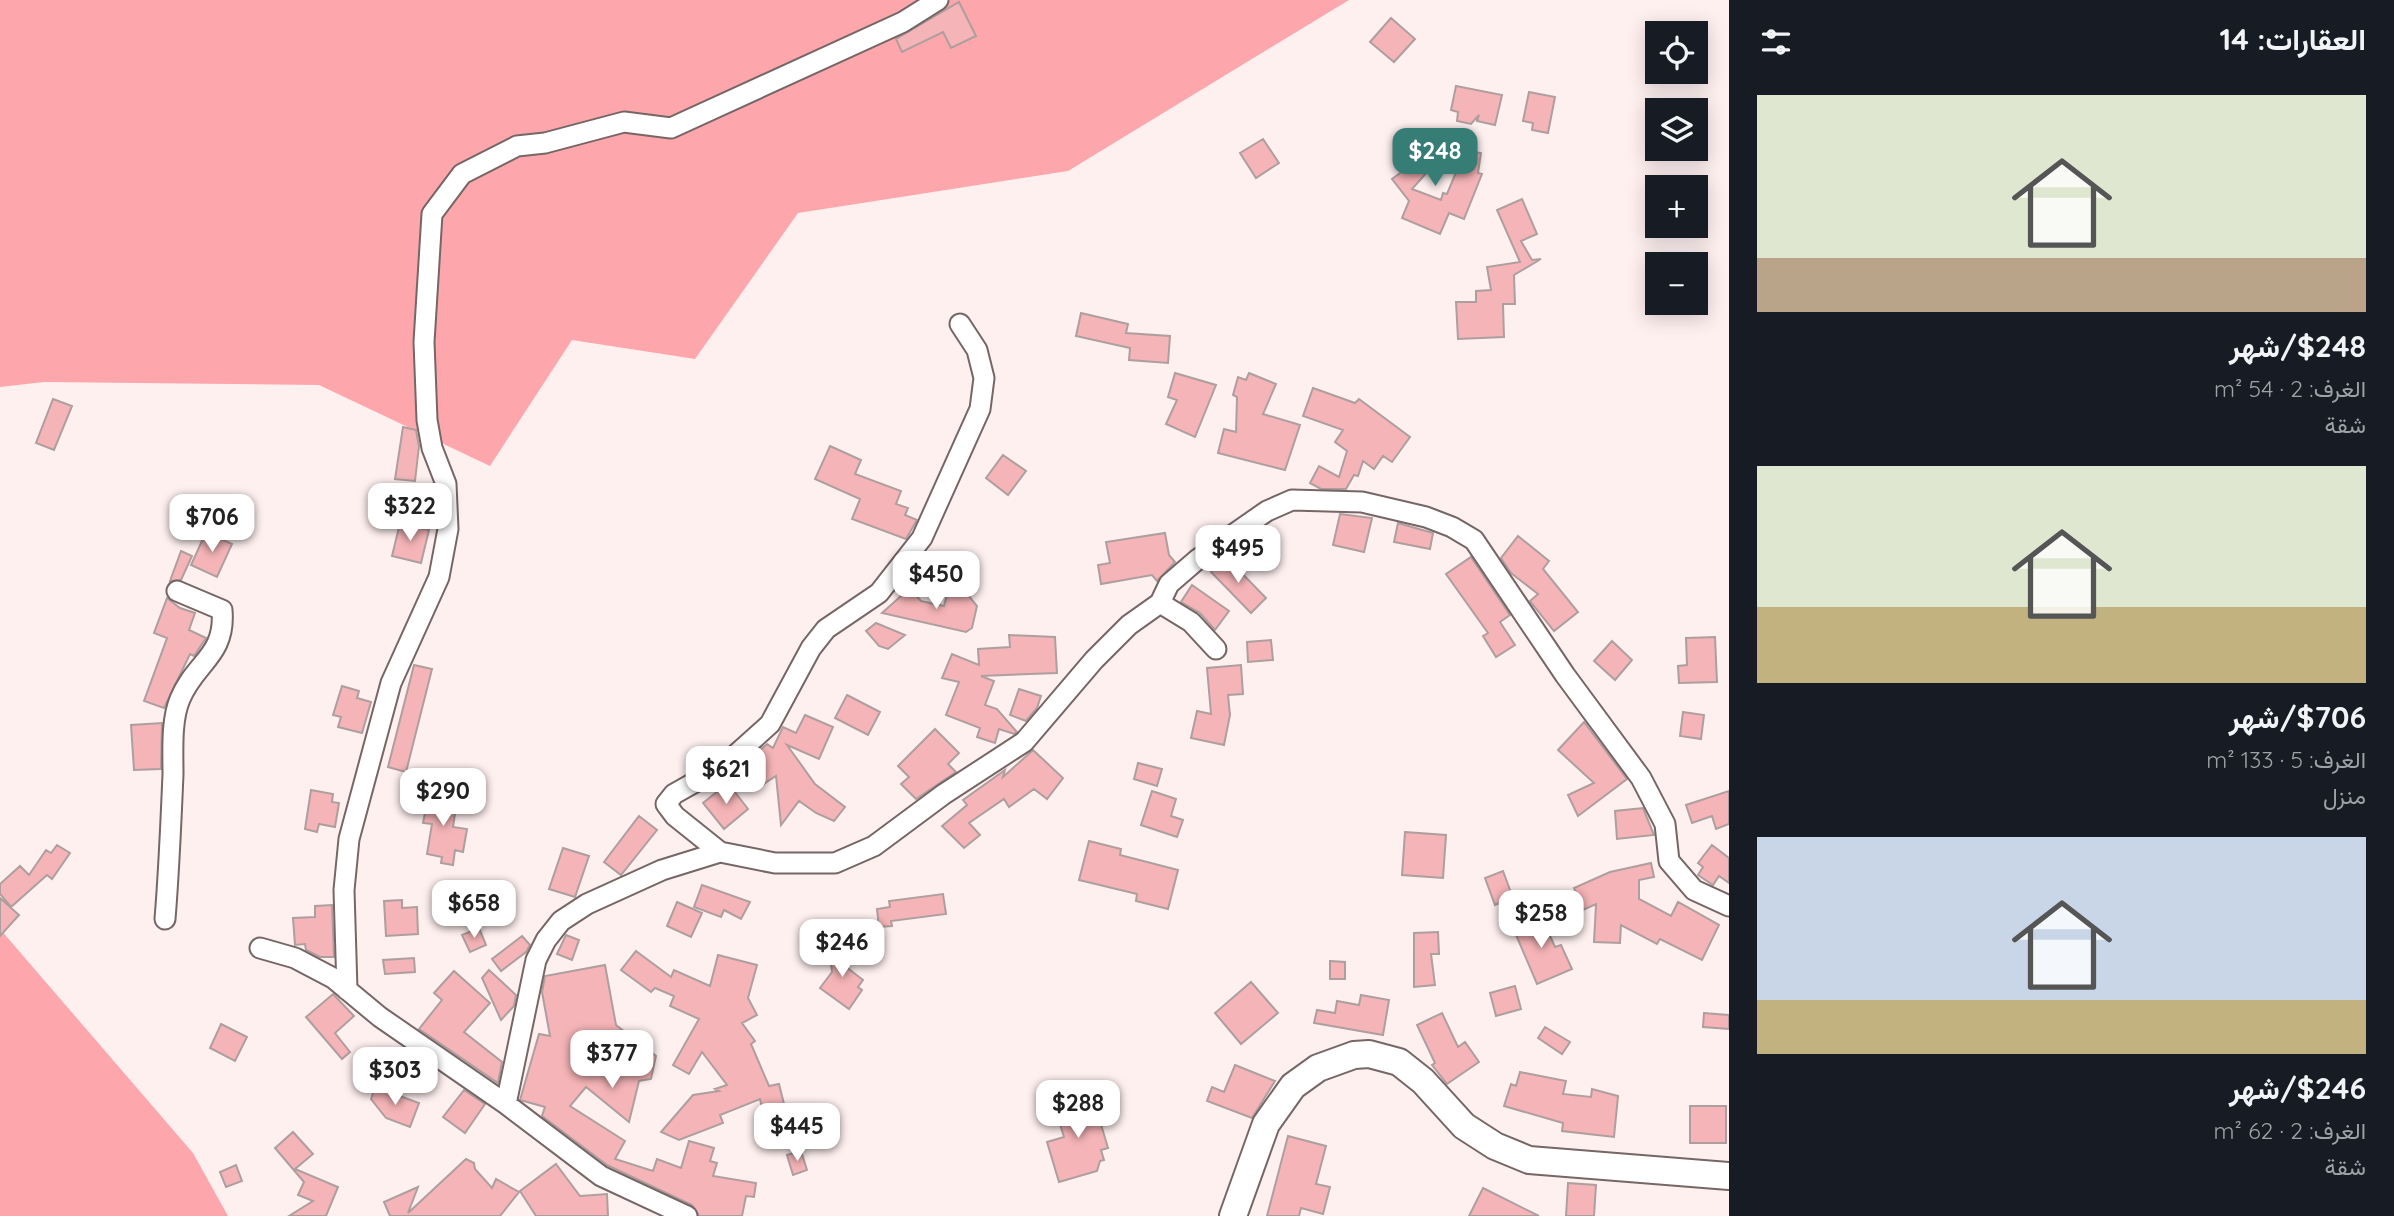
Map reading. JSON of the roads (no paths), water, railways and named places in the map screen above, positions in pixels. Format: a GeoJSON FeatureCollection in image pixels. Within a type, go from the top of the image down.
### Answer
{"type":"FeatureCollection","features":[{"type":"Feature","properties":{"kind":"main road"},"geometry":{"type":"LineString","coordinates":[[1233,1216],[1266,1124],[1293,1086],[1318,1068],[1354,1055],[1370,1054],[1399,1062],[1423,1081],[1464,1126],[1495,1146],[1529,1160],[1729,1176]]}},
{"type":"Feature","properties":{"kind":"street"},"geometry":{"type":"LineString","coordinates":[[348,990],[344,890],[349,839],[391,683],[439,577],[448,529],[446,484],[432,448],[426,420],[424,342],[432,214],[462,174],[517,146],[545,142],[624,122],[671,128],[903,22],[938,0]]}},
{"type":"Feature","properties":{"kind":"street"},"geometry":{"type":"LineString","coordinates":[[960,324],[977,350],[984,378],[980,409],[922,538],[879,593],[826,629],[811,648],[770,724],[722,766],[674,794],[666,804],[674,816],[720,852],[746,859],[811,866],[835,863],[874,846],[944,794],[1024,742],[1094,660],[1129,625],[1160,603],[1169,584],[1198,559],[1267,511],[1292,500],[1362,502],[1394,508],[1452,527],[1474,540],[1565,675],[1641,778],[1665,824],[1669,861],[1694,890],[1729,906]]}},
{"type":"Feature","properties":{"kind":"street"},"geometry":{"type":"LineString","coordinates":[[165,919],[174,732],[179,700],[195,674],[217,649],[223,629],[222,610],[177,592]]}},
{"type":"Feature","properties":{"kind":"street"},"geometry":{"type":"LineString","coordinates":[[1160,603],[1191,622],[1216,649]]}},
{"type":"Feature","properties":{"kind":"street"},"geometry":{"type":"LineString","coordinates":[[506,1104],[536,960],[546,940],[561,921],[587,904],[630,884],[720,852]]}},
{"type":"Feature","properties":{"kind":"street"},"geometry":{"type":"LineString","coordinates":[[260,948],[295,958],[333,978],[380,1017],[506,1104],[601,1176],[687,1216]]}}]}
